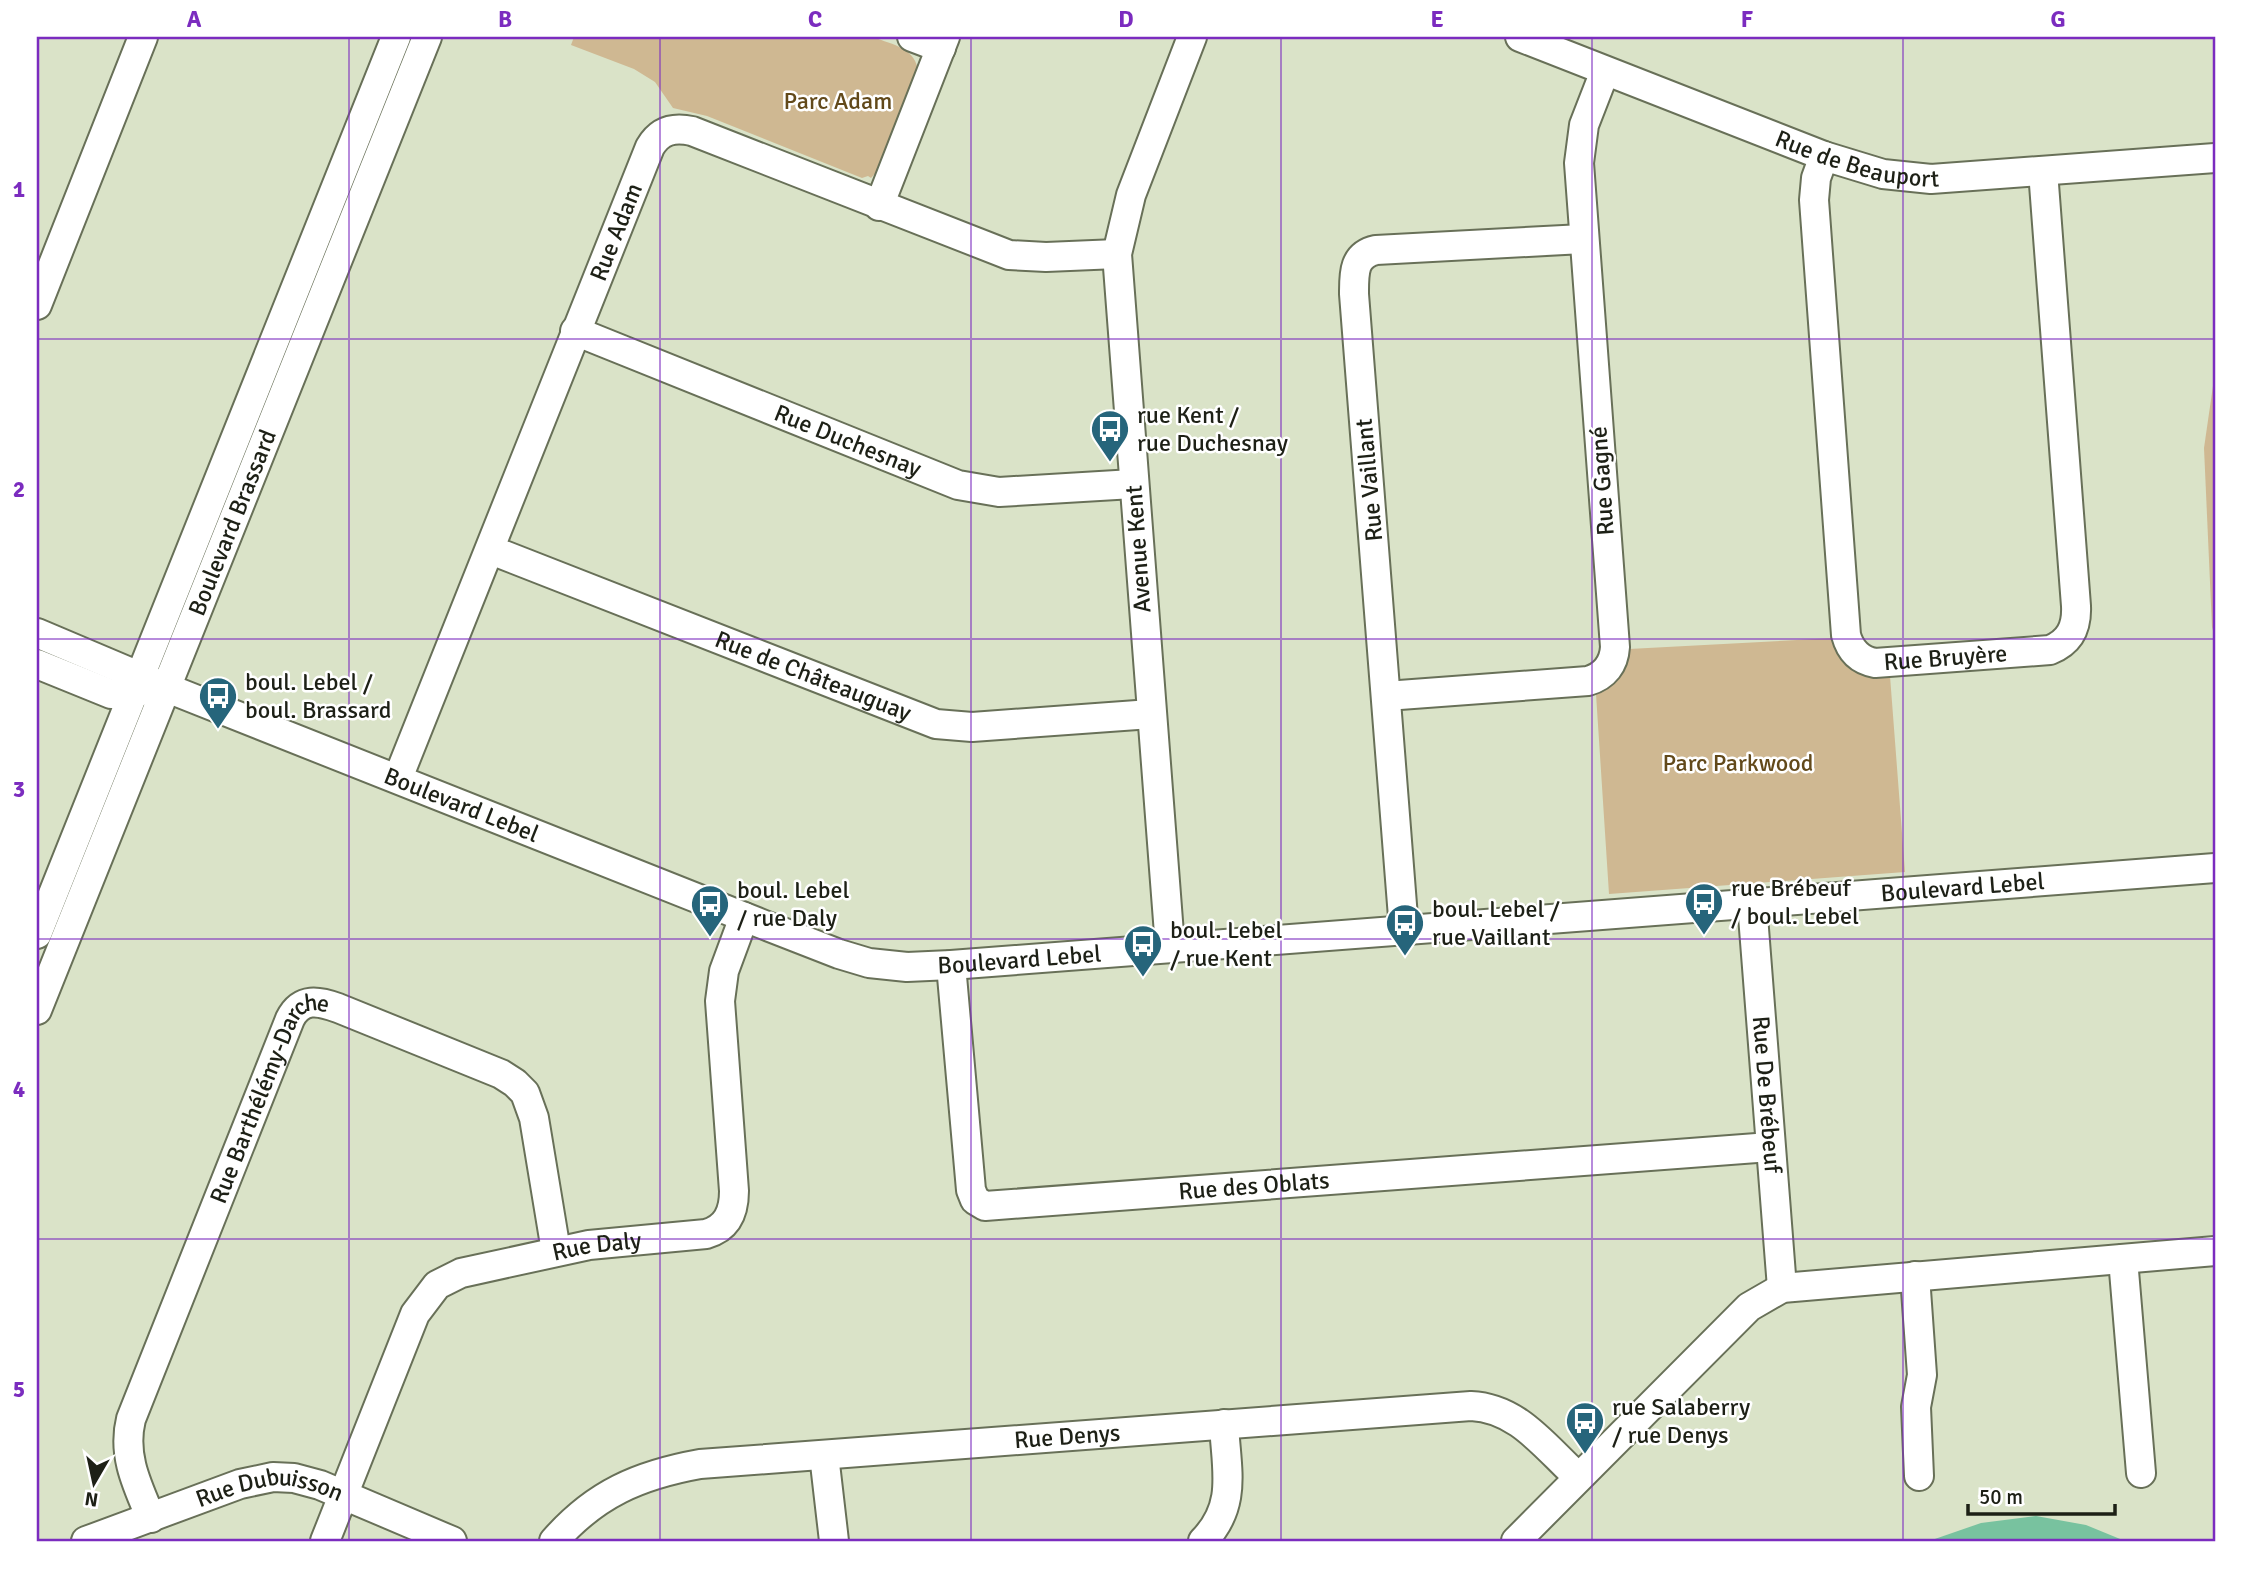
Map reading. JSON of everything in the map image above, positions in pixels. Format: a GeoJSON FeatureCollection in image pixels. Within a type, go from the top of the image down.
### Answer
{"type":"FeatureCollection","features":[{"type":"Feature","properties":{"kind":"street"},"geometry":{"type":"LineString","coordinates":[[37,305],[143,37]]}},
{"type":"Feature","properties":{"kind":"street","name":"Boulevard Brassard"},"geometry":{"type":"LineString","coordinates":[[37,1010],[148,685],[396,37]]}},
{"type":"Feature","properties":{"kind":"street","name":"Boulevard Brassard"},"geometry":{"type":"LineString","coordinates":[[37,934],[148,685],[427,37]]}},
{"type":"Feature","properties":{"kind":"street"},"geometry":{"type":"LineString","coordinates":[[879,206],[943,43],[912,37]]}},
{"type":"Feature","properties":{"kind":"street","name":"Avenue Kent"},"geometry":{"type":"LineString","coordinates":[[1170,947],[1117,254],[1131,195],[1192,37]]}},
{"type":"Feature","properties":{"kind":"street","name":"Rue de Beauport"},"geometry":{"type":"LineString","coordinates":[[1520,37],[1824,156],[1868,170],[1919,179],[2215,158]]}},
{"type":"Feature","properties":{"kind":"street","name":"Rue Gagné"},"geometry":{"type":"LineString","coordinates":[[1386,696],[1588,681],[1599,677],[1613,660],[1615,647],[1583,239],[1580,150],[1584,125],[1605,71]]}},
{"type":"Feature","properties":{"kind":"street","name":"Rue Adam"},"geometry":{"type":"LineString","coordinates":[[398,778],[650,147],[662,133],[669,130],[692,131],[1009,255],[1046,257],[1117,254]]}},
{"type":"Feature","properties":{"kind":"street","name":"Rue Bruyère"},"geometry":{"type":"LineString","coordinates":[[1824,156],[1816,178],[1814,200],[1846,635],[1858,656],[1875,663],[2050,650],[2063,643],[2074,629],[2075,592],[2043,171]]}},
{"type":"Feature","properties":{"kind":"street","name":"Rue Vaillant"},"geometry":{"type":"LineString","coordinates":[[1404,930],[1354,293],[1356,264],[1363,254],[1376,250],[1583,239]]}},
{"type":"Feature","properties":{"kind":"street","name":"Rue Duchesnay"},"geometry":{"type":"LineString","coordinates":[[575,331],[958,485],[999,492],[1133,484]]}},
{"type":"Feature","properties":{"kind":"street","name":"Rue de Châteauguay"},"geometry":{"type":"LineString","coordinates":[[491,550],[936,724],[972,727],[1151,714]]}},
{"type":"Feature","properties":{"kind":"street","name":"Boulevard Lebel"},"geometry":{"type":"LineString","coordinates":[[37,633],[148,685],[398,778],[839,954],[869,963],[906,967],[2215,868]]}},
{"type":"Feature","properties":{"kind":"street","name":"Boulevard Lebel"},"geometry":{"type":"LineString","coordinates":[[37,664],[111,694],[148,685]]}},
{"type":"Feature","properties":{"kind":"street","name":"Rue De Brébeuf"},"geometry":{"type":"LineString","coordinates":[[1752,903],[1782,1288]]}},
{"type":"Feature","properties":{"kind":"street","name":"Rue Daly"},"geometry":{"type":"LineString","coordinates":[[325,1541],[415,1314],[431,1290],[461,1273],[556,1251],[617,1241],[706,1234],[721,1228],[730,1217],[734,1191],[720,1001],[724,971],[744,917]]}},
{"type":"Feature","properties":{"kind":"street","name":"Rue des Oblats"},"geometry":{"type":"LineString","coordinates":[[951,965],[971,1190],[975,1200],[985,1206],[1770,1147]]}},
{"type":"Feature","properties":{"kind":"street","name":"Rue Barthélémy-Darche"},"geometry":{"type":"LineString","coordinates":[[151,1518],[128,1456],[131,1419],[290,1019],[300,1006],[317,1002],[338,1008],[492,1070],[520,1087],[534,1118],[556,1251]]}},
{"type":"Feature","properties":{"kind":"street"},"geometry":{"type":"LineString","coordinates":[[1516,1541],[1749,1307],[1782,1288],[2215,1251]]}},
{"type":"Feature","properties":{"kind":"street"},"geometry":{"type":"LineString","coordinates":[[2123,1259],[2141,1473]]}},
{"type":"Feature","properties":{"kind":"street"},"geometry":{"type":"LineString","coordinates":[[1915,1276],[1922,1376],[1916,1407],[1919,1476]]}},
{"type":"Feature","properties":{"kind":"street","name":"Rue Denys"},"geometry":{"type":"LineString","coordinates":[[554,1541],[596,1503],[620,1488],[645,1476],[700,1464],[1471,1406],[1491,1408],[1518,1421],[1578,1477]]}},
{"type":"Feature","properties":{"kind":"street"},"geometry":{"type":"LineString","coordinates":[[1203,1541],[1217,1524],[1227,1501],[1224,1424]]}},
{"type":"Feature","properties":{"kind":"street"},"geometry":{"type":"LineString","coordinates":[[824,1455],[834,1541]]}},
{"type":"Feature","properties":{"kind":"street","name":"Rue Dubuisson"},"geometry":{"type":"LineString","coordinates":[[86,1541],[240,1484],[264,1478],[293,1478],[343,1494],[452,1541]]}},
{"type":"Feature","properties":{"kind":"green space","name":"Parc Adam"},"geometry":{"type":"Polygon","coordinates":[[[574,37],[873,37],[909,53],[917,65],[918,73],[880,168],[871,178],[862,178],[707,116],[673,108],[655,82],[634,69],[571,45],[574,37]]]}},
{"type":"Feature","properties":{"kind":"green space"},"geometry":{"type":"Polygon","coordinates":[[[2215,372],[2215,638],[2212,627],[2204,448],[2215,372]]]}},
{"type":"Feature","properties":{"kind":"green space","name":"Parc Parkwood"},"geometry":{"type":"Polygon","coordinates":[[[1834,638],[1878,677],[1890,676],[1905,872],[1609,894],[1596,694],[1619,676],[1626,664],[1629,649],[1834,638]]]}},
{"type":"Feature","properties":{"kind":"shaded area"},"geometry":{"type":"Polygon","coordinates":[[[2036,1516],[2086,1525],[2125,1541],[1929,1541],[1981,1523],[2036,1516]]]}},
{"type":"Feature","properties":{"kind":"place","name":"rue Kent / rue Duchesnay"},"geometry":{"type":"Point","coordinates":[1110,463]}},
{"type":"Feature","properties":{"kind":"place","name":"boul. Lebel / boul. Brassard"},"geometry":{"type":"Point","coordinates":[218,730]}},
{"type":"Feature","properties":{"kind":"place","name":"rue Brébeuf / boul. Lebel"},"geometry":{"type":"Point","coordinates":[1704,936]}},
{"type":"Feature","properties":{"kind":"place","name":"boul. Lebel / rue Daly"},"geometry":{"type":"Point","coordinates":[710,938]}},
{"type":"Feature","properties":{"kind":"place","name":"boul. Lebel / rue Vaillant"},"geometry":{"type":"Point","coordinates":[1405,957]}},
{"type":"Feature","properties":{"kind":"place","name":"boul. Lebel / rue Kent"},"geometry":{"type":"Point","coordinates":[1143,978]}},
{"type":"Feature","properties":{"kind":"place","name":"rue Salaberry / rue Denys"},"geometry":{"type":"Point","coordinates":[1585,1455]}}]}
